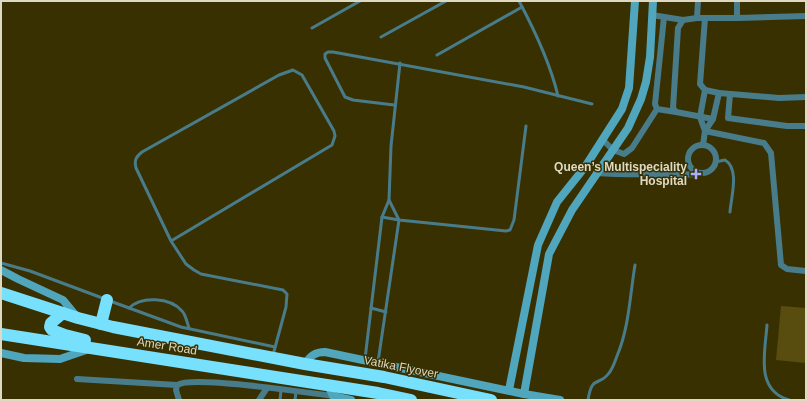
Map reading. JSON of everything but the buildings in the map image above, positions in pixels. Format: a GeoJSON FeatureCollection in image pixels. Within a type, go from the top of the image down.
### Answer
{"type":"FeatureCollection","features":[{"type":"Feature","properties":{"kind":"highway","name":"Vatika Flyover"},"geometry":{"type":"LineString","coordinates":[[1,293],[101,324],[274,352],[305,364],[384,377],[491,400]]}},
{"type":"Feature","properties":{"kind":"highway"},"geometry":{"type":"LineString","coordinates":[[101,324],[107,300]]}},
{"type":"Feature","properties":{"kind":"highway"},"geometry":{"type":"LineString","coordinates":[[63,313],[51,323],[50,327],[56,333],[125,349],[128,354]]}},
{"type":"Feature","properties":{"kind":"highway","name":"Amer Road"},"geometry":{"type":"LineString","coordinates":[[1,334],[128,354],[332,394]]}},
{"type":"Feature","properties":{"kind":"highway"},"geometry":{"type":"LineString","coordinates":[[332,394],[411,400]]}},
{"type":"Feature","properties":{"kind":"street"},"geometry":{"type":"LineString","coordinates":[[509,390],[538,245],[557,202],[585,167],[622,109],[629,88],[635,1]]}},
{"type":"Feature","properties":{"kind":"street"},"geometry":{"type":"LineString","coordinates":[[524,394],[549,254],[572,210],[628,128],[641,99],[646,82],[650,57],[653,1]]}},
{"type":"Feature","properties":{"kind":"street"},"geometry":{"type":"LineString","coordinates":[[698,1],[698,18]]}},
{"type":"Feature","properties":{"kind":"street"},"geometry":{"type":"LineString","coordinates":[[737,18],[738,1]]}},
{"type":"Feature","properties":{"kind":"street"},"geometry":{"type":"LineString","coordinates":[[652,15],[683,20],[698,18],[806,16]]}},
{"type":"Feature","properties":{"kind":"street"},"geometry":{"type":"LineString","coordinates":[[602,139],[612,150],[624,154],[632,148],[656,109],[655,104],[664,17]]}},
{"type":"Feature","properties":{"kind":"street"},"geometry":{"type":"LineString","coordinates":[[705,18],[700,84],[705,90],[719,93],[779,98],[806,97]]}},
{"type":"Feature","properties":{"kind":"street"},"geometry":{"type":"LineString","coordinates":[[676,112],[673,108],[673,102],[678,28],[683,20]]}},
{"type":"Feature","properties":{"kind":"street"},"geometry":{"type":"LineString","coordinates":[[705,90],[700,117],[705,131]]}},
{"type":"Feature","properties":{"kind":"street"},"geometry":{"type":"LineString","coordinates":[[703,145],[705,131],[712,120],[719,93]]}},
{"type":"Feature","properties":{"kind":"street"},"geometry":{"type":"LineString","coordinates":[[730,94],[728,118],[787,126],[806,126]]}},
{"type":"Feature","properties":{"kind":"street"},"geometry":{"type":"LineString","coordinates":[[656,109],[712,120]]}},
{"type":"Feature","properties":{"kind":"street"},"geometry":{"type":"LineString","coordinates":[[705,131],[764,143],[767,147],[771,153],[781,265],[787,269],[806,271]]}},
{"type":"Feature","properties":{"kind":"street"},"geometry":{"type":"LineString","coordinates":[[596,174],[679,174],[693,176],[710,170],[715,162],[714,152],[710,147],[703,145],[694,147],[689,152],[688,159],[694,170],[700,173]]}},
{"type":"Feature","properties":{"kind":"street"},"geometry":{"type":"LineString","coordinates":[[679,174],[690,165]]}},
{"type":"Feature","properties":{"kind":"street"},"geometry":{"type":"LineString","coordinates":[[1,270],[63,300],[78,318]]}},
{"type":"Feature","properties":{"kind":"street"},"geometry":{"type":"LineString","coordinates":[[1,353],[24,358],[60,359],[92,348]]}},
{"type":"Feature","properties":{"kind":"street"},"geometry":{"type":"LineString","coordinates":[[305,364],[310,357],[318,352],[325,352],[524,394],[560,400]]}},
{"type":"Feature","properties":{"kind":"street"},"geometry":{"type":"LineString","coordinates":[[77,379],[177,385],[191,382],[235,384],[296,392],[332,394],[351,400]]}},
{"type":"Feature","properties":{"kind":"street"},"geometry":{"type":"LineString","coordinates":[[177,385],[176,390],[179,400]]}},
{"type":"Feature","properties":{"kind":"street"},"geometry":{"type":"LineString","coordinates":[[259,400],[267,388]]}},
{"type":"Feature","properties":{"kind":"lane"},"geometry":{"type":"LineString","coordinates":[[312,28],[360,1]]}},
{"type":"Feature","properties":{"kind":"lane"},"geometry":{"type":"LineString","coordinates":[[382,37],[446,1]]}},
{"type":"Feature","properties":{"kind":"lane"},"geometry":{"type":"LineString","coordinates":[[519,1],[540,41],[558,96]]}},
{"type":"Feature","properties":{"kind":"lane"},"geometry":{"type":"LineString","coordinates":[[437,55],[522,6]]}},
{"type":"Feature","properties":{"kind":"lane"},"geometry":{"type":"LineString","coordinates":[[394,105],[353,100],[345,97],[325,58],[325,54],[328,52],[333,52],[524,87],[592,104]]}},
{"type":"Feature","properties":{"kind":"lane"},"geometry":{"type":"LineString","coordinates":[[364,361],[382,218],[389,200],[390,146],[400,64]]}},
{"type":"Feature","properties":{"kind":"lane"},"geometry":{"type":"LineString","coordinates":[[1,263],[30,271],[129,308],[189,328],[274,352],[286,307],[287,294],[284,290],[201,274],[186,264],[171,241],[136,168],[135,162],[136,158],[142,152],[279,75],[293,70],[302,75],[334,131],[335,136],[332,145],[171,241]]}},
{"type":"Feature","properties":{"kind":"lane"},"geometry":{"type":"LineString","coordinates":[[382,218],[506,231],[510,230],[514,220],[526,126]]}},
{"type":"Feature","properties":{"kind":"lane"},"geometry":{"type":"LineString","coordinates":[[715,162],[725,160],[730,163],[733,169],[734,176],[730,212]]}},
{"type":"Feature","properties":{"kind":"lane"},"geometry":{"type":"LineString","coordinates":[[378,363],[399,220],[389,200]]}},
{"type":"Feature","properties":{"kind":"lane"},"geometry":{"type":"LineString","coordinates":[[588,400],[590,387],[593,383],[609,372],[618,354],[626,322],[634,265]]}},
{"type":"Feature","properties":{"kind":"lane"},"geometry":{"type":"LineString","coordinates":[[129,308],[134,303],[147,300],[154,299],[167,302],[182,311],[189,328]]}},
{"type":"Feature","properties":{"kind":"lane"},"geometry":{"type":"LineString","coordinates":[[371,308],[386,312]]}},
{"type":"Feature","properties":{"kind":"lane"},"geometry":{"type":"LineString","coordinates":[[767,325],[765,376],[773,391],[789,400]]}},
{"type":"Feature","properties":{"kind":"lane"},"geometry":{"type":"LineString","coordinates":[[280,400],[281,390]]}},
{"type":"Feature","properties":{"kind":"lane"},"geometry":{"type":"LineString","coordinates":[[295,400],[296,392]]}},
{"type":"Feature","properties":{"kind":"place","name":"Queen’s Multispeciality Hospital"},"geometry":{"type":"Point","coordinates":[696,174]}}]}
